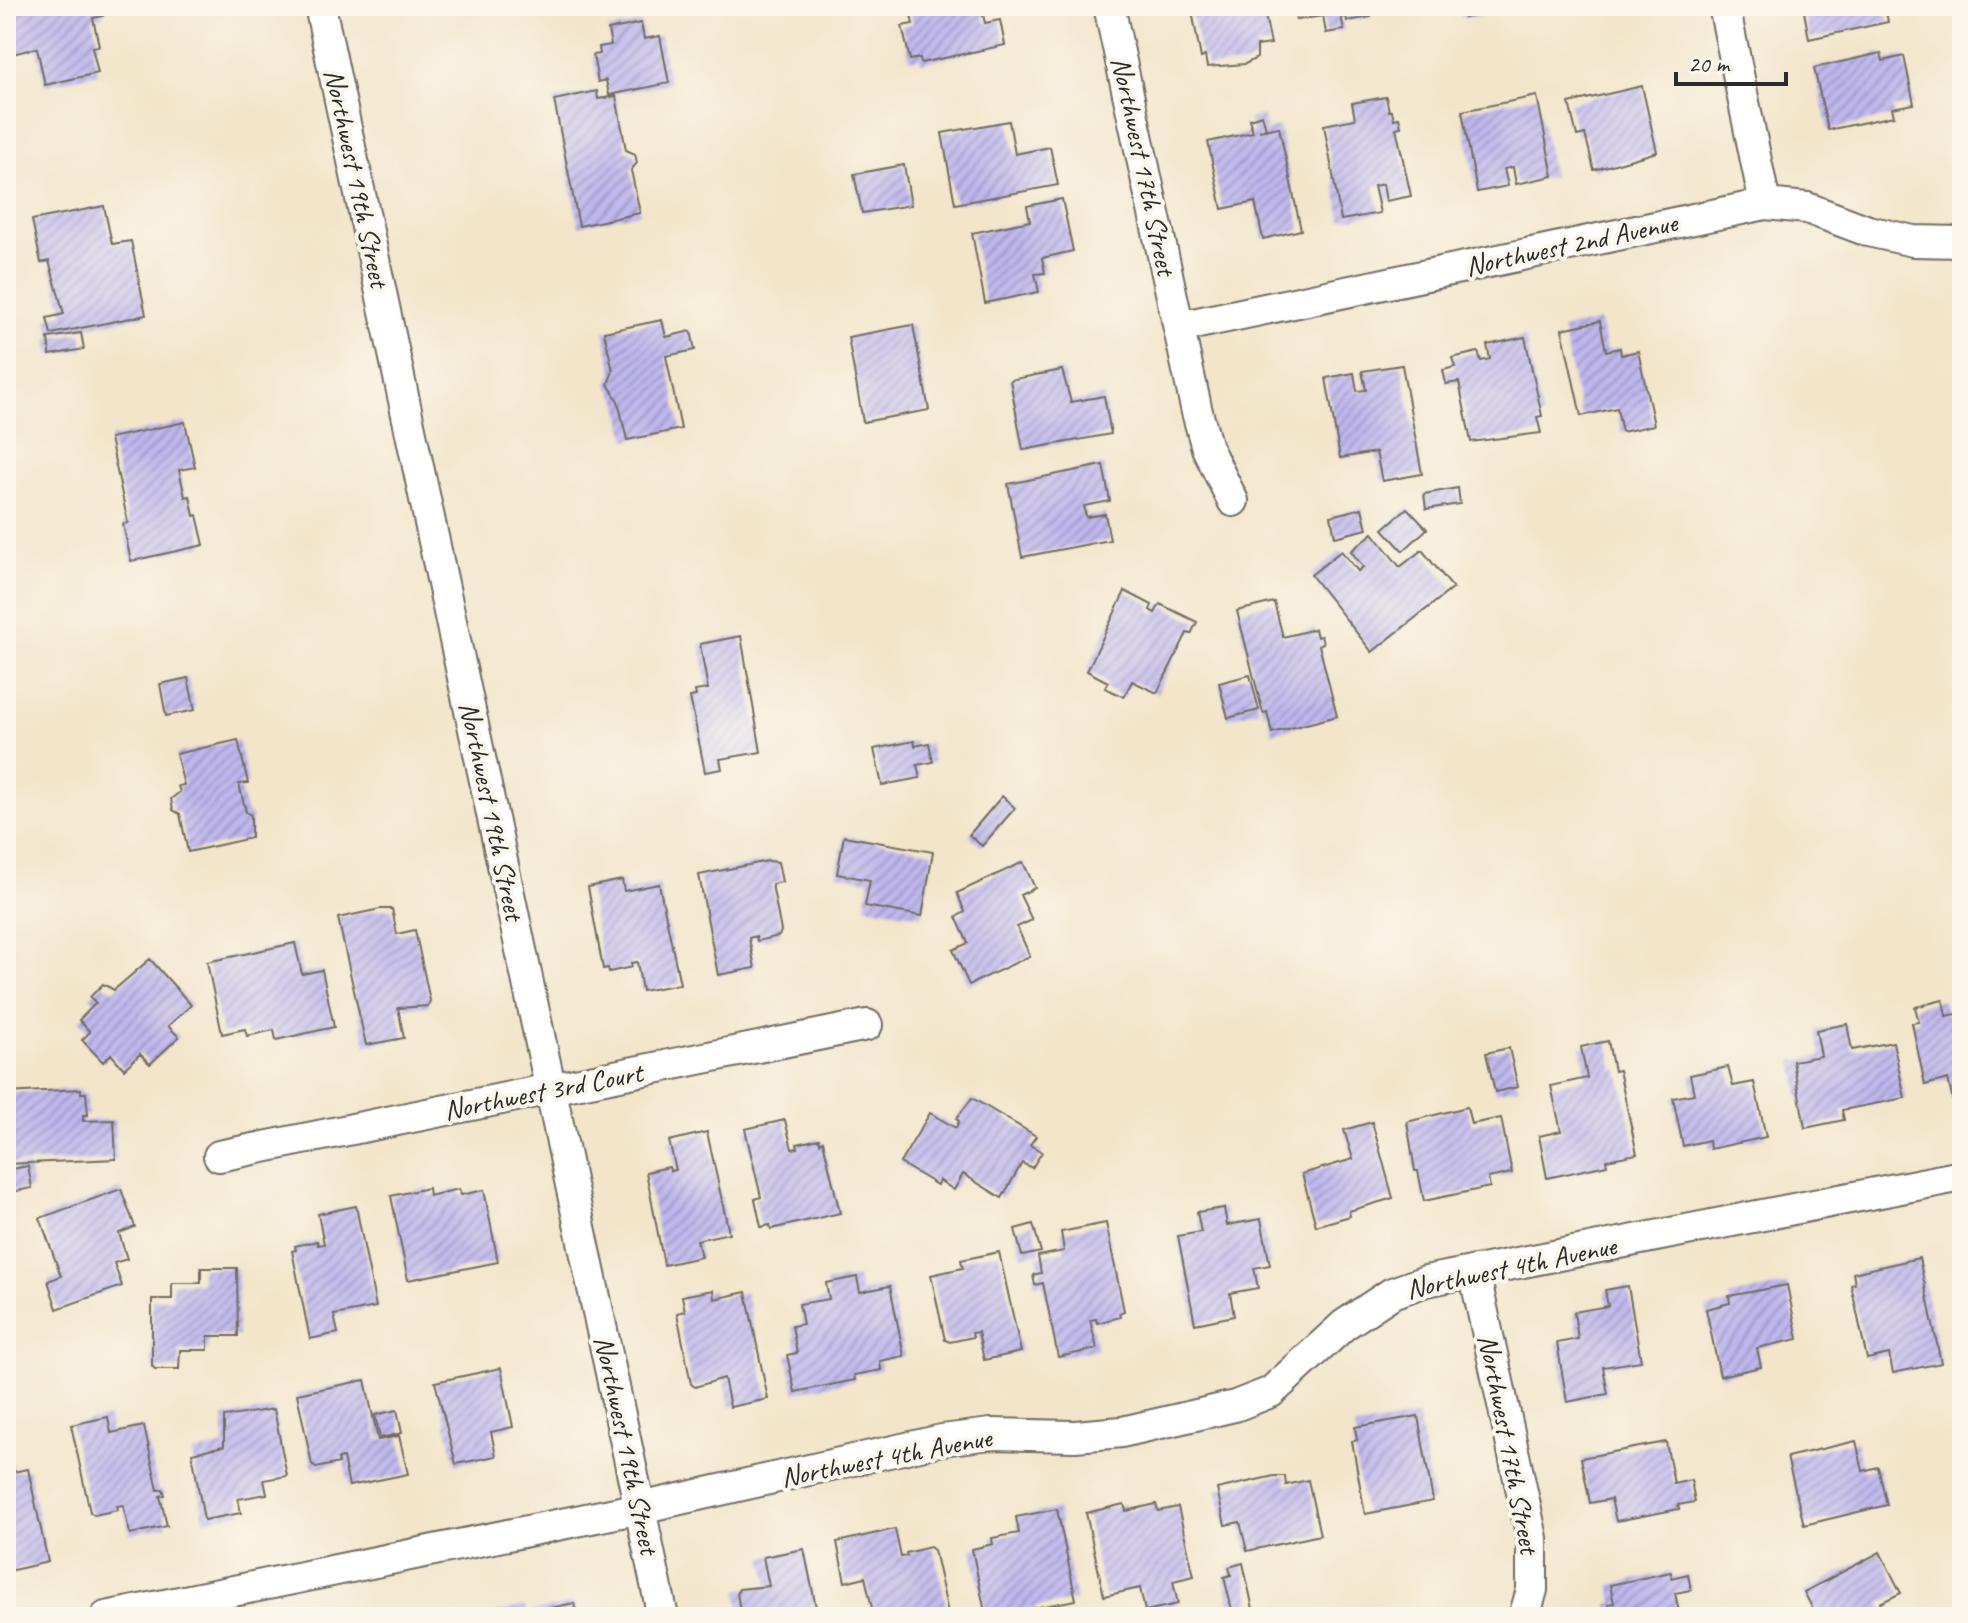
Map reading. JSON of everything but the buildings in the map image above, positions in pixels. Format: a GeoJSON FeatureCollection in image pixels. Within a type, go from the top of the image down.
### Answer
{"type":"FeatureCollection","features":[{"type":"Feature","properties":{"kind":"street","name":"Northwest 19th Street"},"geometry":{"type":"LineString","coordinates":[[320,6],[663,1617]]}},
{"type":"Feature","properties":{"kind":"street","name":"Northwest 17th Street"},"geometry":{"type":"LineString","coordinates":[[1109,6],[1207,448],[1233,501]]}},
{"type":"Feature","properties":{"kind":"street"},"geometry":{"type":"LineString","coordinates":[[1724,6],[1765,204]]}},
{"type":"Feature","properties":{"kind":"street","name":"Northwest 2nd Avenue"},"geometry":{"type":"LineString","coordinates":[[1179,327],[1765,204],[1807,208],[1868,231],[1913,241],[1962,242]]}},
{"type":"Feature","properties":{"kind":"street","name":"Northwest 3rd Court"},"geometry":{"type":"LineString","coordinates":[[219,1156],[867,1025]]}},
{"type":"Feature","properties":{"kind":"street","name":"Northwest 4th Avenue"},"geometry":{"type":"LineString","coordinates":[[106,1617],[640,1508],[942,1440],[991,1434],[1075,1436],[1122,1432],[1235,1406],[1271,1392],[1344,1325],[1392,1293],[1426,1281],[1962,1176]]}},
{"type":"Feature","properties":{"kind":"street","name":"Northwest 17th Street"},"geometry":{"type":"LineString","coordinates":[[1474,1271],[1532,1538],[1532,1590],[1524,1617]]}}]}
